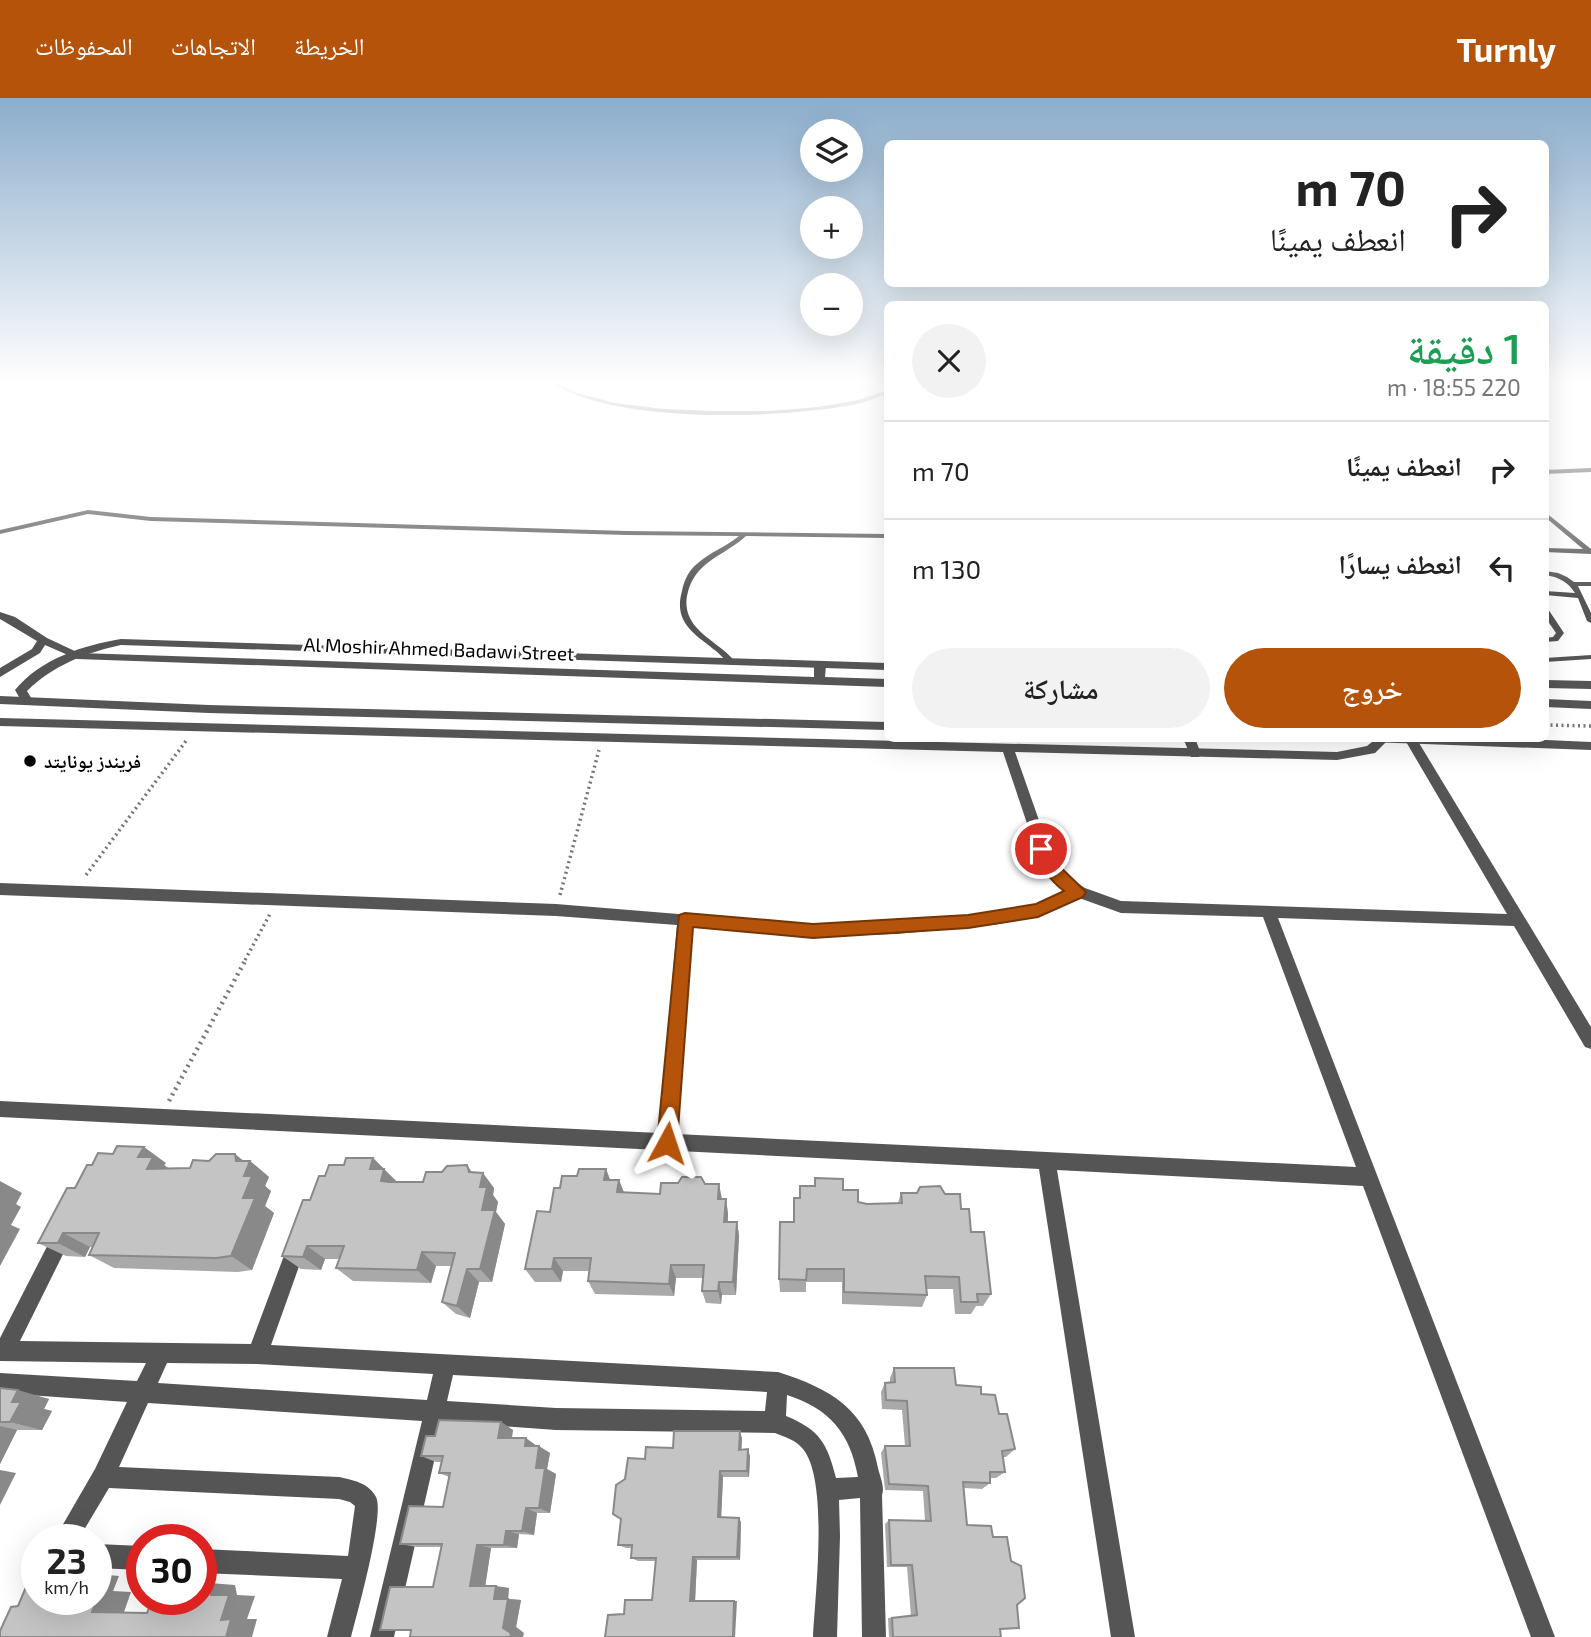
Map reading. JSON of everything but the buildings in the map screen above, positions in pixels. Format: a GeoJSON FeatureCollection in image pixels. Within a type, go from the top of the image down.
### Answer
{"type":"FeatureCollection","features":[{"type":"Feature","properties":{"kind":"street","name":"Al Moshir Ahmed Badawi Street"},"geometry":{"type":"LineString","coordinates":[[0,615],[77,656],[884,682]]}},
{"type":"Feature","properties":{"kind":"street"},"geometry":{"type":"LineString","coordinates":[[0,673],[36,651],[43,640]]}},
{"type":"Feature","properties":{"kind":"street"},"geometry":{"type":"LineString","coordinates":[[27,701],[21,690],[45,670],[88,649],[121,642],[884,667]]}},
{"type":"Feature","properties":{"kind":"street"},"geometry":{"type":"LineString","coordinates":[[819,681],[820,665]]}},
{"type":"Feature","properties":{"kind":"street"},"geometry":{"type":"LineString","coordinates":[[1549,684],[1591,685]]}},
{"type":"Feature","properties":{"kind":"street"},"geometry":{"type":"LineString","coordinates":[[0,700],[209,709],[884,726]]}},
{"type":"Feature","properties":{"kind":"street"},"geometry":{"type":"LineString","coordinates":[[1549,703],[1589,703]]}},
{"type":"Feature","properties":{"kind":"street"},"geometry":{"type":"LineString","coordinates":[[0,722],[1195,754],[1350,755],[1371,750],[1380,742]]}},
{"type":"Feature","properties":{"kind":"street"},"geometry":{"type":"LineString","coordinates":[[1190,742],[1195,754]]}},
{"type":"Feature","properties":{"kind":"street"},"geometry":{"type":"LineString","coordinates":[[1412,742],[1591,1042]]}},
{"type":"Feature","properties":{"kind":"street"},"geometry":{"type":"LineString","coordinates":[[1456,742],[1589,748]]}},
{"type":"Feature","properties":{"kind":"street"},"geometry":{"type":"LineString","coordinates":[[1008,749],[1048,865],[1060,880],[1099,902],[1121,907],[1520,920]]}},
{"type":"Feature","properties":{"kind":"street"},"geometry":{"type":"LineString","coordinates":[[0,889],[556,910],[813,931],[896,928],[992,919],[1038,911],[1078,892]]}},
{"type":"Feature","properties":{"kind":"street"},"geometry":{"type":"LineString","coordinates":[[1268,912],[1543,1637]]}},
{"type":"Feature","properties":{"kind":"street"},"geometry":{"type":"LineString","coordinates":[[667,1143],[685,920]]}},
{"type":"Feature","properties":{"kind":"street"},"geometry":{"type":"LineString","coordinates":[[0,1109],[1368,1177]]}},
{"type":"Feature","properties":{"kind":"street"},"geometry":{"type":"LineString","coordinates":[[1047,1162],[1123,1637]]}},
{"type":"Feature","properties":{"kind":"street"},"geometry":{"type":"LineString","coordinates":[[73,1216],[2,1351],[257,1354],[778,1382],[819,1397],[855,1430],[866,1452],[873,1490],[874,1637]]}},
{"type":"Feature","properties":{"kind":"street"},"geometry":{"type":"LineString","coordinates":[[257,1354],[303,1228]]}},
{"type":"Feature","properties":{"kind":"street"},"geometry":{"type":"LineString","coordinates":[[75,1524],[103,1477],[161,1353]]}},
{"type":"Feature","properties":{"kind":"street"},"geometry":{"type":"LineString","coordinates":[[382,1637],[445,1366]]}},
{"type":"Feature","properties":{"kind":"street"},"geometry":{"type":"LineString","coordinates":[[775,1422],[778,1382]]}},
{"type":"Feature","properties":{"kind":"street"},"geometry":{"type":"LineString","coordinates":[[0,1383],[435,1413],[556,1419],[775,1422],[811,1441],[823,1462],[827,1490],[825,1637]]}},
{"type":"Feature","properties":{"kind":"street"},"geometry":{"type":"LineString","coordinates":[[103,1477],[340,1488],[356,1492],[368,1502],[357,1568],[340,1637]]}},
{"type":"Feature","properties":{"kind":"street"},"geometry":{"type":"LineString","coordinates":[[827,1490],[865,1487],[873,1490]]}},
{"type":"Feature","properties":{"kind":"street"},"geometry":{"type":"LineString","coordinates":[[217,1562],[357,1568]]}},
{"type":"Feature","properties":{"kind":"lane"},"geometry":{"type":"LineString","coordinates":[[1549,472],[1591,470]]}},
{"type":"Feature","properties":{"kind":"lane"},"geometry":{"type":"LineString","coordinates":[[0,532],[88,512],[175,520],[745,535],[783,533],[884,536]]}},
{"type":"Feature","properties":{"kind":"lane"},"geometry":{"type":"LineString","coordinates":[[1549,517],[1590,552]]}},
{"type":"Feature","properties":{"kind":"lane"},"geometry":{"type":"LineString","coordinates":[[732,663],[722,650],[689,624],[682,604],[688,579],[696,567],[745,535]]}},
{"type":"Feature","properties":{"kind":"lane"},"geometry":{"type":"LineString","coordinates":[[1549,550],[1590,552]]}},
{"type":"Feature","properties":{"kind":"lane"},"geometry":{"type":"LineString","coordinates":[[1549,574],[1562,576],[1574,584],[1591,621]]}},
{"type":"Feature","properties":{"kind":"lane"},"geometry":{"type":"LineString","coordinates":[[1574,584],[1591,584]]}},
{"type":"Feature","properties":{"kind":"lane"},"geometry":{"type":"LineString","coordinates":[[1549,593],[1580,596]]}},
{"type":"Feature","properties":{"kind":"lane"},"geometry":{"type":"LineString","coordinates":[[1549,617],[1560,633],[1555,639],[1549,640]]}},
{"type":"Feature","properties":{"kind":"lane"},"geometry":{"type":"LineString","coordinates":[[1549,660],[1591,657]]}},
{"type":"Feature","properties":{"kind":"path"},"geometry":{"type":"LineString","coordinates":[[1549,725],[1591,726]]}},
{"type":"Feature","properties":{"kind":"path"},"geometry":{"type":"LineString","coordinates":[[75,891],[195,727]]}},
{"type":"Feature","properties":{"kind":"path"},"geometry":{"type":"LineString","coordinates":[[556,910],[602,737]]}},
{"type":"Feature","properties":{"kind":"path"},"geometry":{"type":"LineString","coordinates":[[159,1118],[277,899]]}},
{"type":"Feature","properties":{"kind":"place","name":"فريندز يونايتد"},"geometry":{"type":"Point","coordinates":[30,761]}},
{"type":"Feature","properties":{"kind":"route"},"geometry":{"type":"LineString","coordinates":[[667,1143],[685,920],[813,931],[896,928],[992,919],[1038,911],[1078,892],[1060,880],[1048,865],[1041,849]]}}]}
